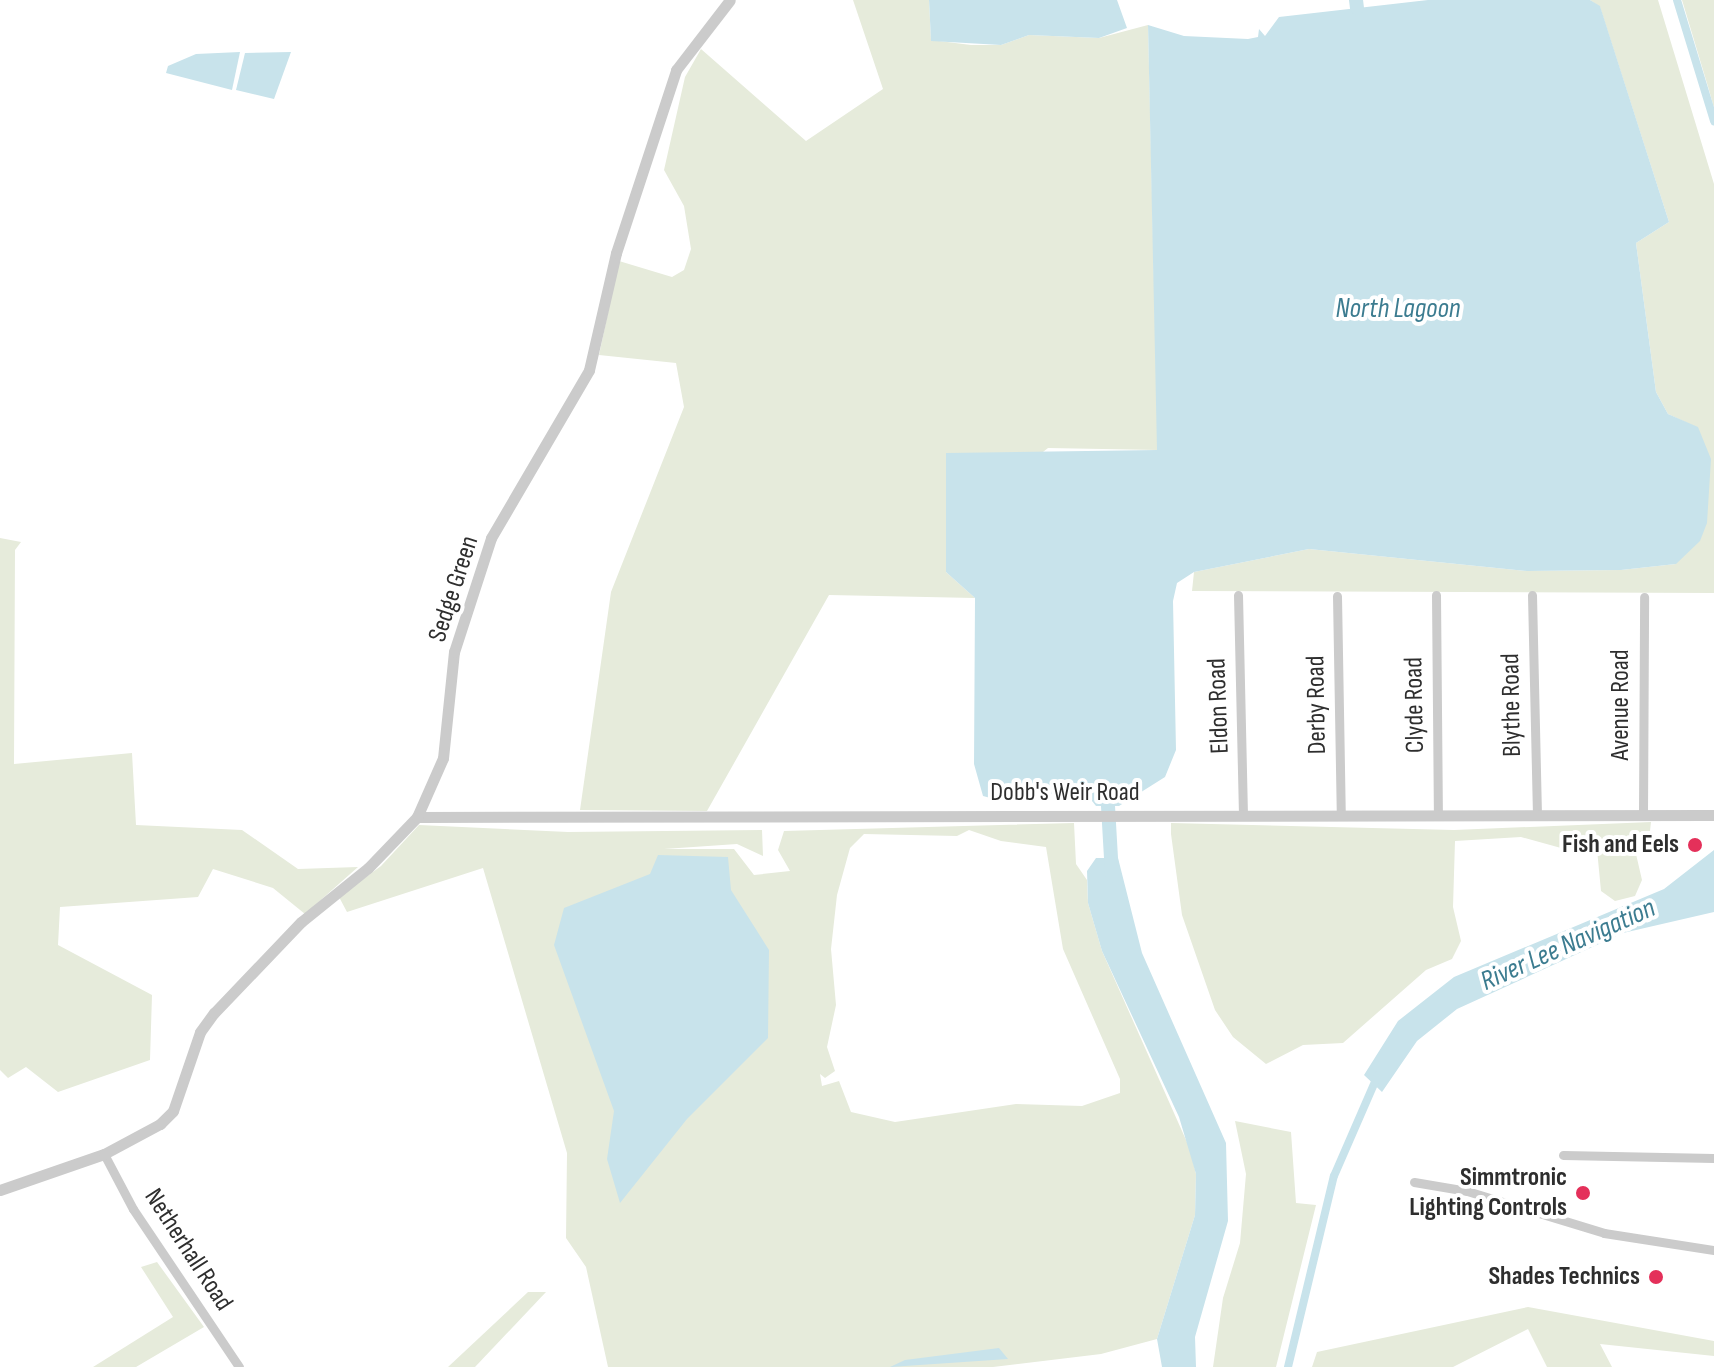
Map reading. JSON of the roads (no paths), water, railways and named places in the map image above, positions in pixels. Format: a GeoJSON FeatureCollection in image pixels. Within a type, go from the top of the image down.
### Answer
{"type":"FeatureCollection","features":[{"type":"Feature","properties":{"kind":"street","name":"Sedge Green"},"geometry":{"type":"LineString","coordinates":[[0,1190],[104,1154],[173,1111],[200,1032],[214,1013],[301,922],[368,868],[417,817],[443,758],[454,652],[491,538],[589,370],[616,253],[676,70],[730,0]]}},
{"type":"Feature","properties":{"kind":"street","name":"Eldon Road"},"geometry":{"type":"LineString","coordinates":[[1238,595],[1243,815]]}},
{"type":"Feature","properties":{"kind":"street","name":"Clyde Road"},"geometry":{"type":"LineString","coordinates":[[1436,595],[1438,814]]}},
{"type":"Feature","properties":{"kind":"street","name":"Blythe Road"},"geometry":{"type":"LineString","coordinates":[[1532,595],[1537,814]]}},
{"type":"Feature","properties":{"kind":"street","name":"Derby Road"},"geometry":{"type":"LineString","coordinates":[[1337,596],[1341,815]]}},
{"type":"Feature","properties":{"kind":"street","name":"Avenue Road"},"geometry":{"type":"LineString","coordinates":[[1643,814],[1644,597]]}},
{"type":"Feature","properties":{"kind":"street","name":"Dobb's Weir Road"},"geometry":{"type":"LineString","coordinates":[[417,817],[1714,815]]}},
{"type":"Feature","properties":{"kind":"street","name":"Netherhall Road"},"geometry":{"type":"LineString","coordinates":[[104,1154],[133,1209],[239,1367]]}},
{"type":"Feature","properties":{"kind":"street"},"geometry":{"type":"LineString","coordinates":[[1563,1155],[1714,1158]]}},
{"type":"Feature","properties":{"kind":"street"},"geometry":{"type":"LineString","coordinates":[[1414,1182],[1467,1191],[1604,1233],[1714,1250]]}},
{"type":"Feature","properties":{"kind":"water"},"geometry":{"type":"Polygon","coordinates":[[[929,0],[1117,0],[1127,28],[1099,38],[1029,35],[1001,45],[931,41],[929,0]]]}},
{"type":"Feature","properties":{"kind":"water","name":"North Lagoon"},"geometry":{"type":"Polygon","coordinates":[[[1428,0],[1590,0],[1600,6],[1669,222],[1636,243],[1656,392],[1668,414],[1698,427],[1711,459],[1707,523],[1700,541],[1676,564],[1621,570],[1527,571],[1309,549],[1194,572],[1177,583],[1173,601],[1176,750],[1165,777],[1119,806],[1096,806],[1088,796],[1036,793],[998,800],[983,796],[974,764],[975,598],[946,572],[946,453],[1157,450],[1148,25],[1184,36],[1248,39],[1258,37],[1259,29],[1265,36],[1279,17],[1428,0]]]}},
{"type":"Feature","properties":{"kind":"water"},"geometry":{"type":"Polygon","coordinates":[[[240,52],[232,90],[166,73],[168,66],[196,54],[240,52]]]}},
{"type":"Feature","properties":{"kind":"water"},"geometry":{"type":"Polygon","coordinates":[[[291,52],[274,99],[236,90],[245,53],[291,52]]]}},
{"type":"Feature","properties":{"kind":"water"},"geometry":{"type":"Polygon","coordinates":[[[1714,850],[1714,912],[1623,933],[1457,1009],[1417,1041],[1382,1092],[1364,1075],[1398,1021],[1454,977],[1664,889],[1714,850]]]}},
{"type":"Feature","properties":{"kind":"water"},"geometry":{"type":"Polygon","coordinates":[[[658,855],[728,857],[731,890],[769,950],[768,1038],[687,1119],[620,1203],[607,1159],[614,1111],[554,945],[564,908],[650,874],[658,855]]]}},
{"type":"Feature","properties":{"kind":"water"},"geometry":{"type":"Polygon","coordinates":[[[1096,858],[1118,858],[1142,953],[1226,1143],[1228,1221],[1195,1337],[1196,1367],[1162,1367],[1157,1339],[1195,1215],[1196,1174],[1179,1117],[1102,951],[1088,903],[1087,871],[1096,858]]]}},
{"type":"Feature","properties":{"kind":"water"},"geometry":{"type":"Polygon","coordinates":[[[999,1348],[1008,1359],[890,1367],[905,1360],[999,1348]]]}},
{"type":"Feature","properties":{"kind":"waterway"},"geometry":{"type":"LineString","coordinates":[[1356,0],[1357,8]]}},
{"type":"Feature","properties":{"kind":"waterway","name":"River Lee Navigation"},"geometry":{"type":"LineString","coordinates":[[1677,0],[1714,121]]}},
{"type":"Feature","properties":{"kind":"waterway"},"geometry":{"type":"LineString","coordinates":[[1108,806],[1112,876]]}},
{"type":"Feature","properties":{"kind":"waterway","name":"River Lee Navigation"},"geometry":{"type":"LineString","coordinates":[[1288,1367],[1334,1176],[1378,1075]]}},
{"type":"Feature","properties":{"kind":"place","name":"Fish and Eels"},"geometry":{"type":"Point","coordinates":[1695,845]}},
{"type":"Feature","properties":{"kind":"place","name":"Simmtronic Lighting Controls"},"geometry":{"type":"Point","coordinates":[1583,1193]}},
{"type":"Feature","properties":{"kind":"place","name":"Shades Technics"},"geometry":{"type":"Point","coordinates":[1656,1277]}}]}
